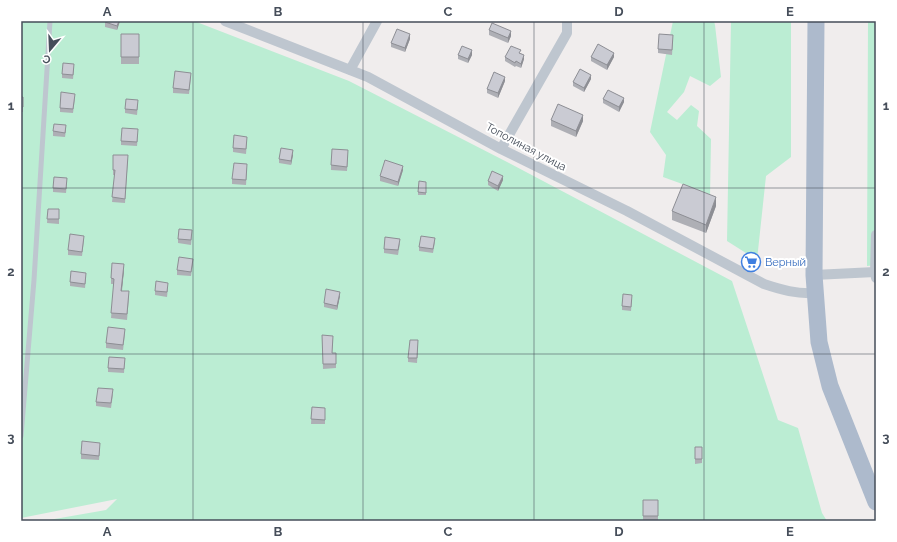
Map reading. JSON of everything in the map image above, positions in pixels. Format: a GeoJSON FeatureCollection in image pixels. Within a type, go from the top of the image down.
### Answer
{"type":"FeatureCollection","features":[{"type":"Feature","properties":{"kind":"main road"},"geometry":{"type":"LineString","coordinates":[[816,21],[814,275],[819,342],[830,386],[876,502]]}},
{"type":"Feature","properties":{"kind":"street","name":"Тополиная улица"},"geometry":{"type":"LineString","coordinates":[[225,21],[382,84],[501,149],[627,211],[764,284],[784,291],[800,294],[815,293]]}},
{"type":"Feature","properties":{"kind":"street"},"geometry":{"type":"LineString","coordinates":[[350,70],[376,21]]}},
{"type":"Feature","properties":{"kind":"street"},"geometry":{"type":"LineString","coordinates":[[501,149],[567,33],[567,21]]}},
{"type":"Feature","properties":{"kind":"street"},"geometry":{"type":"LineString","coordinates":[[814,275],[876,275],[876,235]]}},
{"type":"Feature","properties":{"kind":"lane"},"geometry":{"type":"LineString","coordinates":[[21,436],[34,280],[50,21]]}},
{"type":"Feature","properties":{"kind":"green space"},"geometry":{"type":"Polygon","coordinates":[[[21,21],[194,21],[349,81],[509,163],[732,281],[778,420],[798,428],[822,513],[827,521],[43,521],[106,510],[117,499],[21,518],[21,21]]]}},
{"type":"Feature","properties":{"kind":"green space"},"geometry":{"type":"Polygon","coordinates":[[[673,21],[714,21],[715,25],[721,77],[710,86],[690,76],[684,92],[667,112],[677,120],[691,105],[699,111],[697,126],[711,139],[710,198],[691,191],[685,185],[663,177],[666,155],[650,132],[673,21]]]}},
{"type":"Feature","properties":{"kind":"green space"},"geometry":{"type":"Polygon","coordinates":[[[731,21],[791,21],[791,157],[766,176],[757,260],[727,241],[731,21]]]}},
{"type":"Feature","properties":{"kind":"green space"},"geometry":{"type":"Polygon","coordinates":[[[868,21],[876,21],[876,265],[867,266],[868,21]]]}},
{"type":"Feature","properties":{"kind":"building"},"geometry":{"type":"Polygon","coordinates":[[[119,21],[117,26],[105,22],[119,21]]]}},
{"type":"Feature","properties":{"kind":"building"},"geometry":{"type":"Polygon","coordinates":[[[492,23],[511,31],[508,38],[489,30],[492,23]]]}},
{"type":"Feature","properties":{"kind":"building"},"geometry":{"type":"Polygon","coordinates":[[[397,29],[410,34],[405,48],[391,43],[397,29]]]}},
{"type":"Feature","properties":{"kind":"building"},"geometry":{"type":"Polygon","coordinates":[[[121,34],[139,34],[139,57],[121,57],[121,34]]]}},
{"type":"Feature","properties":{"kind":"building"},"geometry":{"type":"Polygon","coordinates":[[[659,34],[673,35],[672,50],[658,49],[659,34]]]}},
{"type":"Feature","properties":{"kind":"building"},"geometry":{"type":"Polygon","coordinates":[[[598,44],[614,53],[607,65],[591,57],[598,44]]]}},
{"type":"Feature","properties":{"kind":"building"},"geometry":{"type":"Polygon","coordinates":[[[462,46],[472,50],[468,59],[458,55],[462,46]]]}},
{"type":"Feature","properties":{"kind":"building"},"geometry":{"type":"Polygon","coordinates":[[[511,46],[521,50],[519,53],[524,55],[521,64],[516,61],[515,63],[505,57],[511,46]]]}},
{"type":"Feature","properties":{"kind":"building"},"geometry":{"type":"Polygon","coordinates":[[[63,63],[74,64],[73,75],[62,74],[63,63]]]}},
{"type":"Feature","properties":{"kind":"building"},"geometry":{"type":"Polygon","coordinates":[[[580,69],[591,75],[584,88],[573,82],[580,69]]]}},
{"type":"Feature","properties":{"kind":"building"},"geometry":{"type":"Polygon","coordinates":[[[175,71],[191,73],[189,90],[173,88],[175,71]]]}},
{"type":"Feature","properties":{"kind":"building"},"geometry":{"type":"Polygon","coordinates":[[[494,72],[505,77],[498,93],[487,89],[494,72]]]}},
{"type":"Feature","properties":{"kind":"building"},"geometry":{"type":"Polygon","coordinates":[[[608,90],[624,98],[619,107],[603,99],[608,90]]]}},
{"type":"Feature","properties":{"kind":"building"},"geometry":{"type":"Polygon","coordinates":[[[61,92],[75,94],[73,109],[60,108],[61,92]]]}},
{"type":"Feature","properties":{"kind":"building"},"geometry":{"type":"Polygon","coordinates":[[[21,97],[23,97],[23,107],[21,107],[21,97]]]}},
{"type":"Feature","properties":{"kind":"building"},"geometry":{"type":"Polygon","coordinates":[[[126,99],[138,100],[137,110],[125,109],[126,99]]]}},
{"type":"Feature","properties":{"kind":"building"},"geometry":{"type":"Polygon","coordinates":[[[558,104],[583,115],[576,131],[551,120],[558,104]]]}},
{"type":"Feature","properties":{"kind":"building"},"geometry":{"type":"Polygon","coordinates":[[[54,124],[66,125],[65,133],[53,131],[54,124]]]}},
{"type":"Feature","properties":{"kind":"building"},"geometry":{"type":"Polygon","coordinates":[[[122,128],[138,129],[137,142],[121,141],[122,128]]]}},
{"type":"Feature","properties":{"kind":"building"},"geometry":{"type":"Polygon","coordinates":[[[234,135],[247,137],[246,149],[233,148],[234,135]]]}},
{"type":"Feature","properties":{"kind":"building"},"geometry":{"type":"Polygon","coordinates":[[[281,148],[293,150],[291,161],[279,159],[281,148]]]}},
{"type":"Feature","properties":{"kind":"building"},"geometry":{"type":"Polygon","coordinates":[[[332,149],[348,150],[347,167],[331,165],[332,149]]]}},
{"type":"Feature","properties":{"kind":"building"},"geometry":{"type":"Polygon","coordinates":[[[113,155],[128,155],[125,199],[112,197],[115,170],[113,170],[113,155]]]}},
{"type":"Feature","properties":{"kind":"building"},"geometry":{"type":"Polygon","coordinates":[[[385,160],[403,166],[398,182],[380,176],[385,160]]]}},
{"type":"Feature","properties":{"kind":"building"},"geometry":{"type":"Polygon","coordinates":[[[234,163],[247,164],[246,180],[232,179],[234,163]]]}},
{"type":"Feature","properties":{"kind":"building"},"geometry":{"type":"Polygon","coordinates":[[[492,171],[503,176],[498,186],[488,181],[492,171]]]}},
{"type":"Feature","properties":{"kind":"building"},"geometry":{"type":"Polygon","coordinates":[[[54,177],[67,178],[66,189],[53,188],[54,177]]]}},
{"type":"Feature","properties":{"kind":"building"},"geometry":{"type":"Polygon","coordinates":[[[419,181],[426,182],[426,193],[418,192],[419,181]]]}},
{"type":"Feature","properties":{"kind":"building"},"geometry":{"type":"Polygon","coordinates":[[[683,184],[716,197],[706,225],[672,211],[683,184]]]}},
{"type":"Feature","properties":{"kind":"building"},"geometry":{"type":"Polygon","coordinates":[[[48,209],[59,209],[59,219],[47,219],[48,209]]]}},
{"type":"Feature","properties":{"kind":"building"},"geometry":{"type":"Polygon","coordinates":[[[179,229],[192,230],[191,240],[178,239],[179,229]]]}},
{"type":"Feature","properties":{"kind":"building"},"geometry":{"type":"Polygon","coordinates":[[[70,234],[84,236],[82,252],[68,250],[70,234]]]}},
{"type":"Feature","properties":{"kind":"building"},"geometry":{"type":"Polygon","coordinates":[[[421,236],[435,238],[433,249],[419,247],[421,236]]]}},
{"type":"Feature","properties":{"kind":"building"},"geometry":{"type":"Polygon","coordinates":[[[385,237],[400,239],[398,250],[384,249],[385,237]]]}},
{"type":"Feature","properties":{"kind":"building"},"geometry":{"type":"Polygon","coordinates":[[[179,257],[193,259],[191,272],[177,270],[179,257]]]}},
{"type":"Feature","properties":{"kind":"building"},"geometry":{"type":"Polygon","coordinates":[[[112,263],[124,264],[121,291],[129,291],[127,314],[111,313],[114,279],[111,278],[112,263]]]}},
{"type":"Feature","properties":{"kind":"building"},"geometry":{"type":"Polygon","coordinates":[[[71,271],[86,273],[85,284],[70,282],[71,271]]]}},
{"type":"Feature","properties":{"kind":"building"},"geometry":{"type":"Polygon","coordinates":[[[156,281],[168,283],[167,292],[155,291],[156,281]]]}},
{"type":"Feature","properties":{"kind":"building"},"geometry":{"type":"Polygon","coordinates":[[[326,289],[340,292],[337,306],[324,303],[326,289]]]}},
{"type":"Feature","properties":{"kind":"building"},"geometry":{"type":"Polygon","coordinates":[[[623,294],[632,295],[631,307],[622,306],[623,294]]]}},
{"type":"Feature","properties":{"kind":"building"},"geometry":{"type":"Polygon","coordinates":[[[108,327],[125,329],[123,345],[106,343],[108,327]]]}},
{"type":"Feature","properties":{"kind":"building"},"geometry":{"type":"Polygon","coordinates":[[[322,335],[333,336],[332,353],[336,353],[336,364],[323,364],[322,335]]]}},
{"type":"Feature","properties":{"kind":"building"},"geometry":{"type":"Polygon","coordinates":[[[410,340],[418,340],[417,358],[408,358],[410,340]]]}},
{"type":"Feature","properties":{"kind":"building"},"geometry":{"type":"Polygon","coordinates":[[[109,357],[125,358],[124,369],[108,368],[109,357]]]}},
{"type":"Feature","properties":{"kind":"building"},"geometry":{"type":"Polygon","coordinates":[[[98,388],[113,389],[111,403],[96,402],[98,388]]]}},
{"type":"Feature","properties":{"kind":"building"},"geometry":{"type":"Polygon","coordinates":[[[312,407],[325,408],[325,420],[311,419],[312,407]]]}},
{"type":"Feature","properties":{"kind":"building"},"geometry":{"type":"Polygon","coordinates":[[[82,441],[100,443],[99,456],[81,454],[82,441]]]}},
{"type":"Feature","properties":{"kind":"building"},"geometry":{"type":"Polygon","coordinates":[[[695,447],[702,447],[702,459],[695,459],[695,447]]]}},
{"type":"Feature","properties":{"kind":"building"},"geometry":{"type":"Polygon","coordinates":[[[643,500],[658,500],[658,516],[643,516],[643,500]]]}},
{"type":"Feature","properties":{"kind":"place","name":"Верный"},"geometry":{"type":"Point","coordinates":[751,262]}}]}
